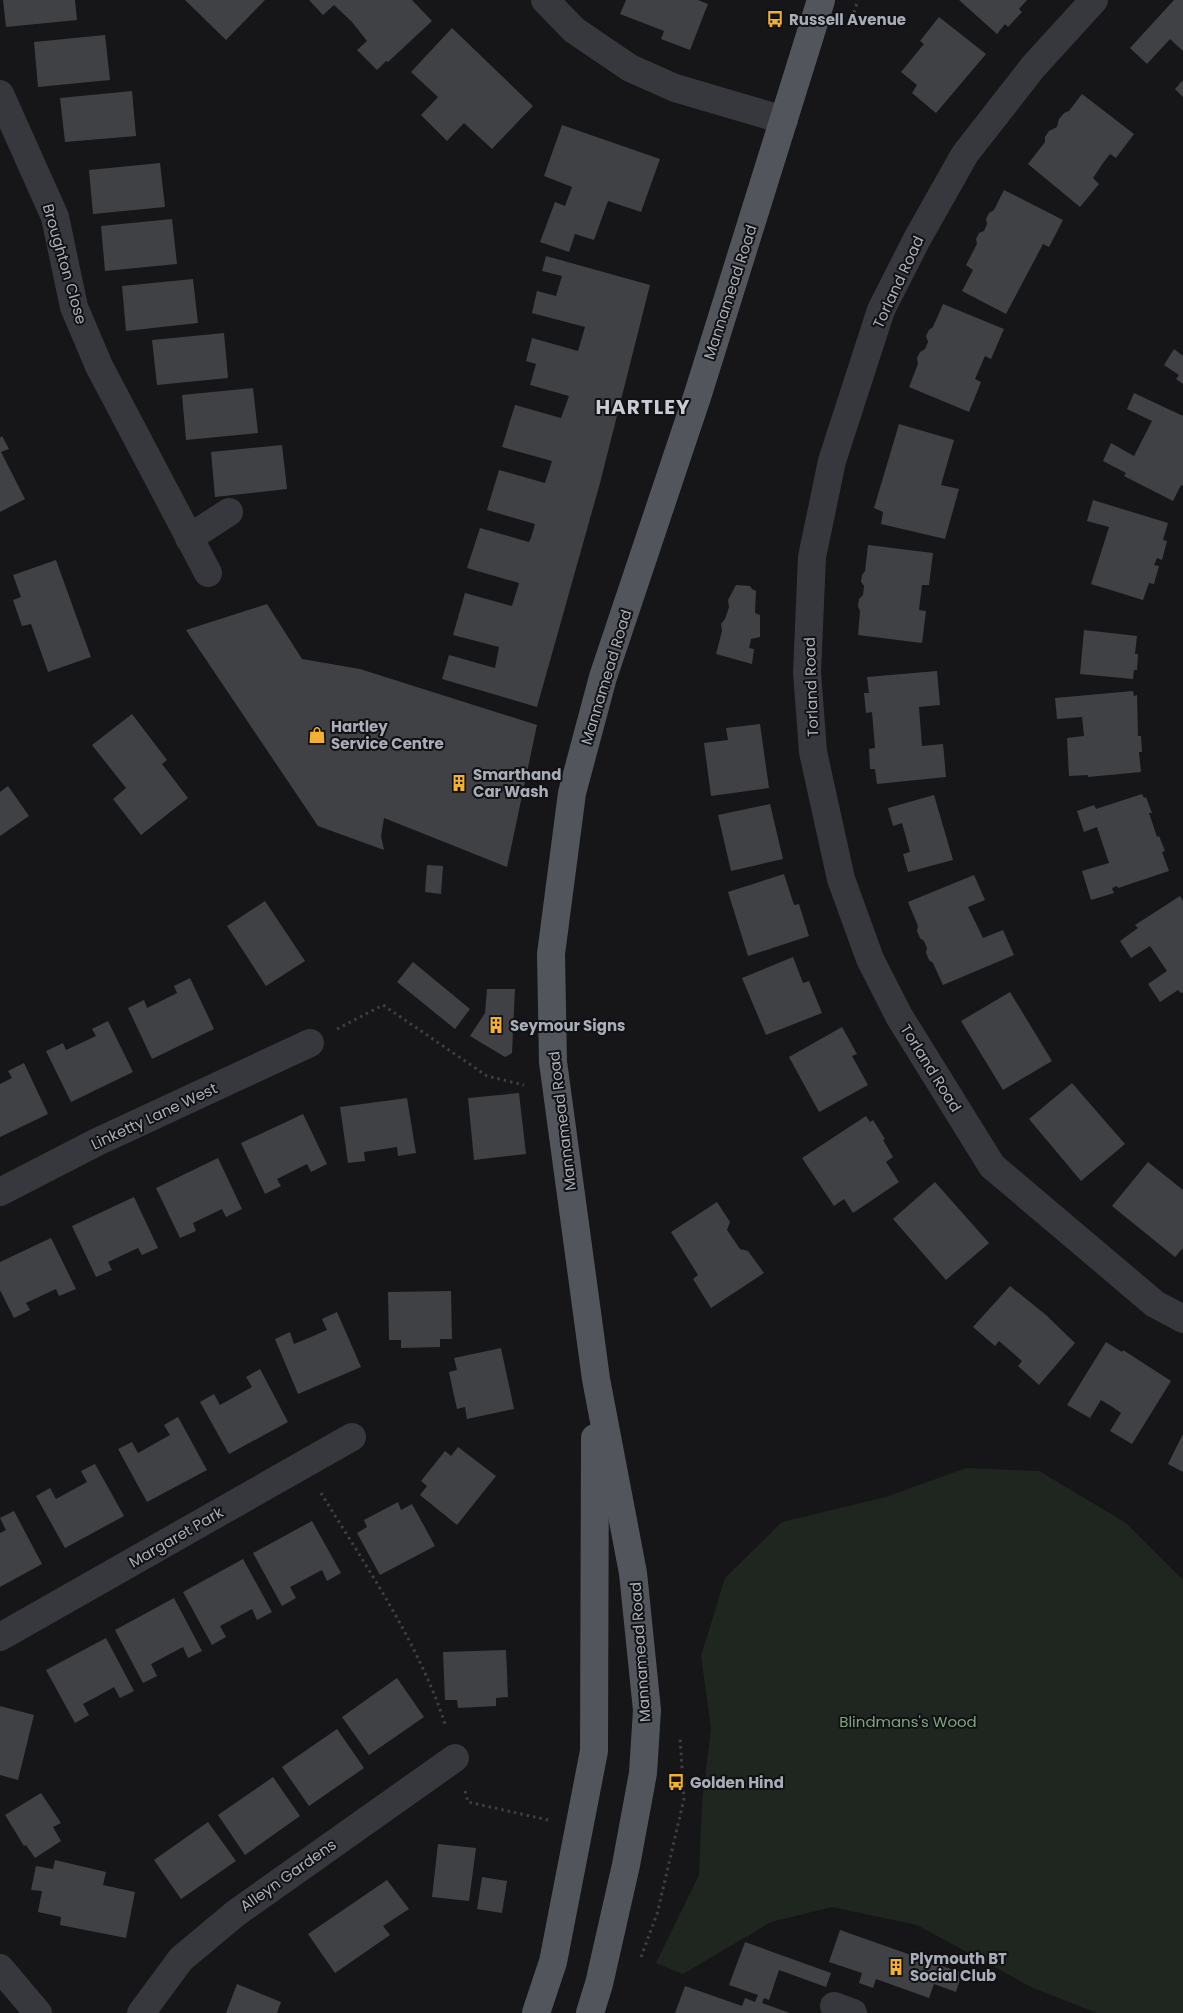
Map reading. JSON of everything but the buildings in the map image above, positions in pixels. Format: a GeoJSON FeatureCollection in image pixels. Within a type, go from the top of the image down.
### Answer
{"type":"FeatureCollection","features":[{"type":"Feature","properties":{"kind":"main road","name":"Mannamead Road"},"geometry":{"type":"LineString","coordinates":[[590,2013],[599,1984],[626,1865],[643,1773],[647,1710],[634,1573],[596,1379],[554,1062],[552,954],[572,793],[604,677],[698,394],[821,0]]}},
{"type":"Feature","properties":{"kind":"main road","name":"Mannamead Road"},"geometry":{"type":"LineString","coordinates":[[536,2013],[553,1962],[594,1751],[596,1379]]}},
{"type":"Feature","properties":{"kind":"street"},"geometry":{"type":"LineString","coordinates":[[545,0],[574,30],[630,68],[675,88],[784,120]]}},
{"type":"Feature","properties":{"kind":"street","name":"Torland Road"},"geometry":{"type":"LineString","coordinates":[[1094,0],[1033,67],[965,154],[917,239],[881,310],[832,461],[812,557],[807,672],[813,752],[841,879],[870,959],[899,1016],[992,1166],[1155,1304],[1183,1319]]}},
{"type":"Feature","properties":{"kind":"street","name":"Broughton Close"},"geometry":{"type":"LineString","coordinates":[[0,94],[55,217],[74,307],[98,366],[208,573]]}},
{"type":"Feature","properties":{"kind":"street"},"geometry":{"type":"LineString","coordinates":[[189,538],[229,512]]}},
{"type":"Feature","properties":{"kind":"street","name":"Linketty Lane West"},"geometry":{"type":"LineString","coordinates":[[0,1192],[97,1142],[310,1043]]}},
{"type":"Feature","properties":{"kind":"street","name":"Margaret Park"},"geometry":{"type":"LineString","coordinates":[[0,1637],[352,1437]]}},
{"type":"Feature","properties":{"kind":"street","name":"Alleyn Gardens"},"geometry":{"type":"LineString","coordinates":[[141,2013],[181,1959],[236,1913],[455,1758]]}},
{"type":"Feature","properties":{"kind":"street"},"geometry":{"type":"LineString","coordinates":[[0,1968],[38,2013]]}},
{"type":"Feature","properties":{"kind":"path"},"geometry":{"type":"LineString","coordinates":[[849,28],[858,0]]}},
{"type":"Feature","properties":{"kind":"path"},"geometry":{"type":"LineString","coordinates":[[310,1043],[384,1005],[487,1076],[558,1093]]}},
{"type":"Feature","properties":{"kind":"path"},"geometry":{"type":"LineString","coordinates":[[304,1464],[396,1615],[438,1702],[468,1802],[579,1828]]}},
{"type":"Feature","properties":{"kind":"green space","name":"Blindmans's Wood"},"geometry":{"type":"Polygon","coordinates":[[[966,1468],[1039,1471],[1126,1523],[1183,1580],[1183,2013],[1097,2013],[1033,1988],[917,1925],[832,1907],[771,1922],[683,1974],[656,1963],[699,1875],[702,1803],[711,1729],[701,1656],[725,1578],[782,1522],[886,1497],[966,1468]]]}},
{"type":"Feature","properties":{"kind":"place","name":"Russell Avenue"},"geometry":{"type":"Point","coordinates":[775,19]}},
{"type":"Feature","properties":{"kind":"place","name":"Hartley Service Centre"},"geometry":{"type":"Point","coordinates":[317,735]}},
{"type":"Feature","properties":{"kind":"place","name":"Smarthand Car Wash"},"geometry":{"type":"Point","coordinates":[459,783]}},
{"type":"Feature","properties":{"kind":"place","name":"Seymour Signs"},"geometry":{"type":"Point","coordinates":[496,1025]}},
{"type":"Feature","properties":{"kind":"place","name":"Golden Hind"},"geometry":{"type":"Point","coordinates":[676,1782]}},
{"type":"Feature","properties":{"kind":"place","name":"Plymouth BT Social Club"},"geometry":{"type":"Point","coordinates":[896,1967]}},
{"type":"Feature","properties":{"kind":"district","name":"HARTLEY"},"geometry":{"type":"Point","coordinates":[643,407]}}]}
